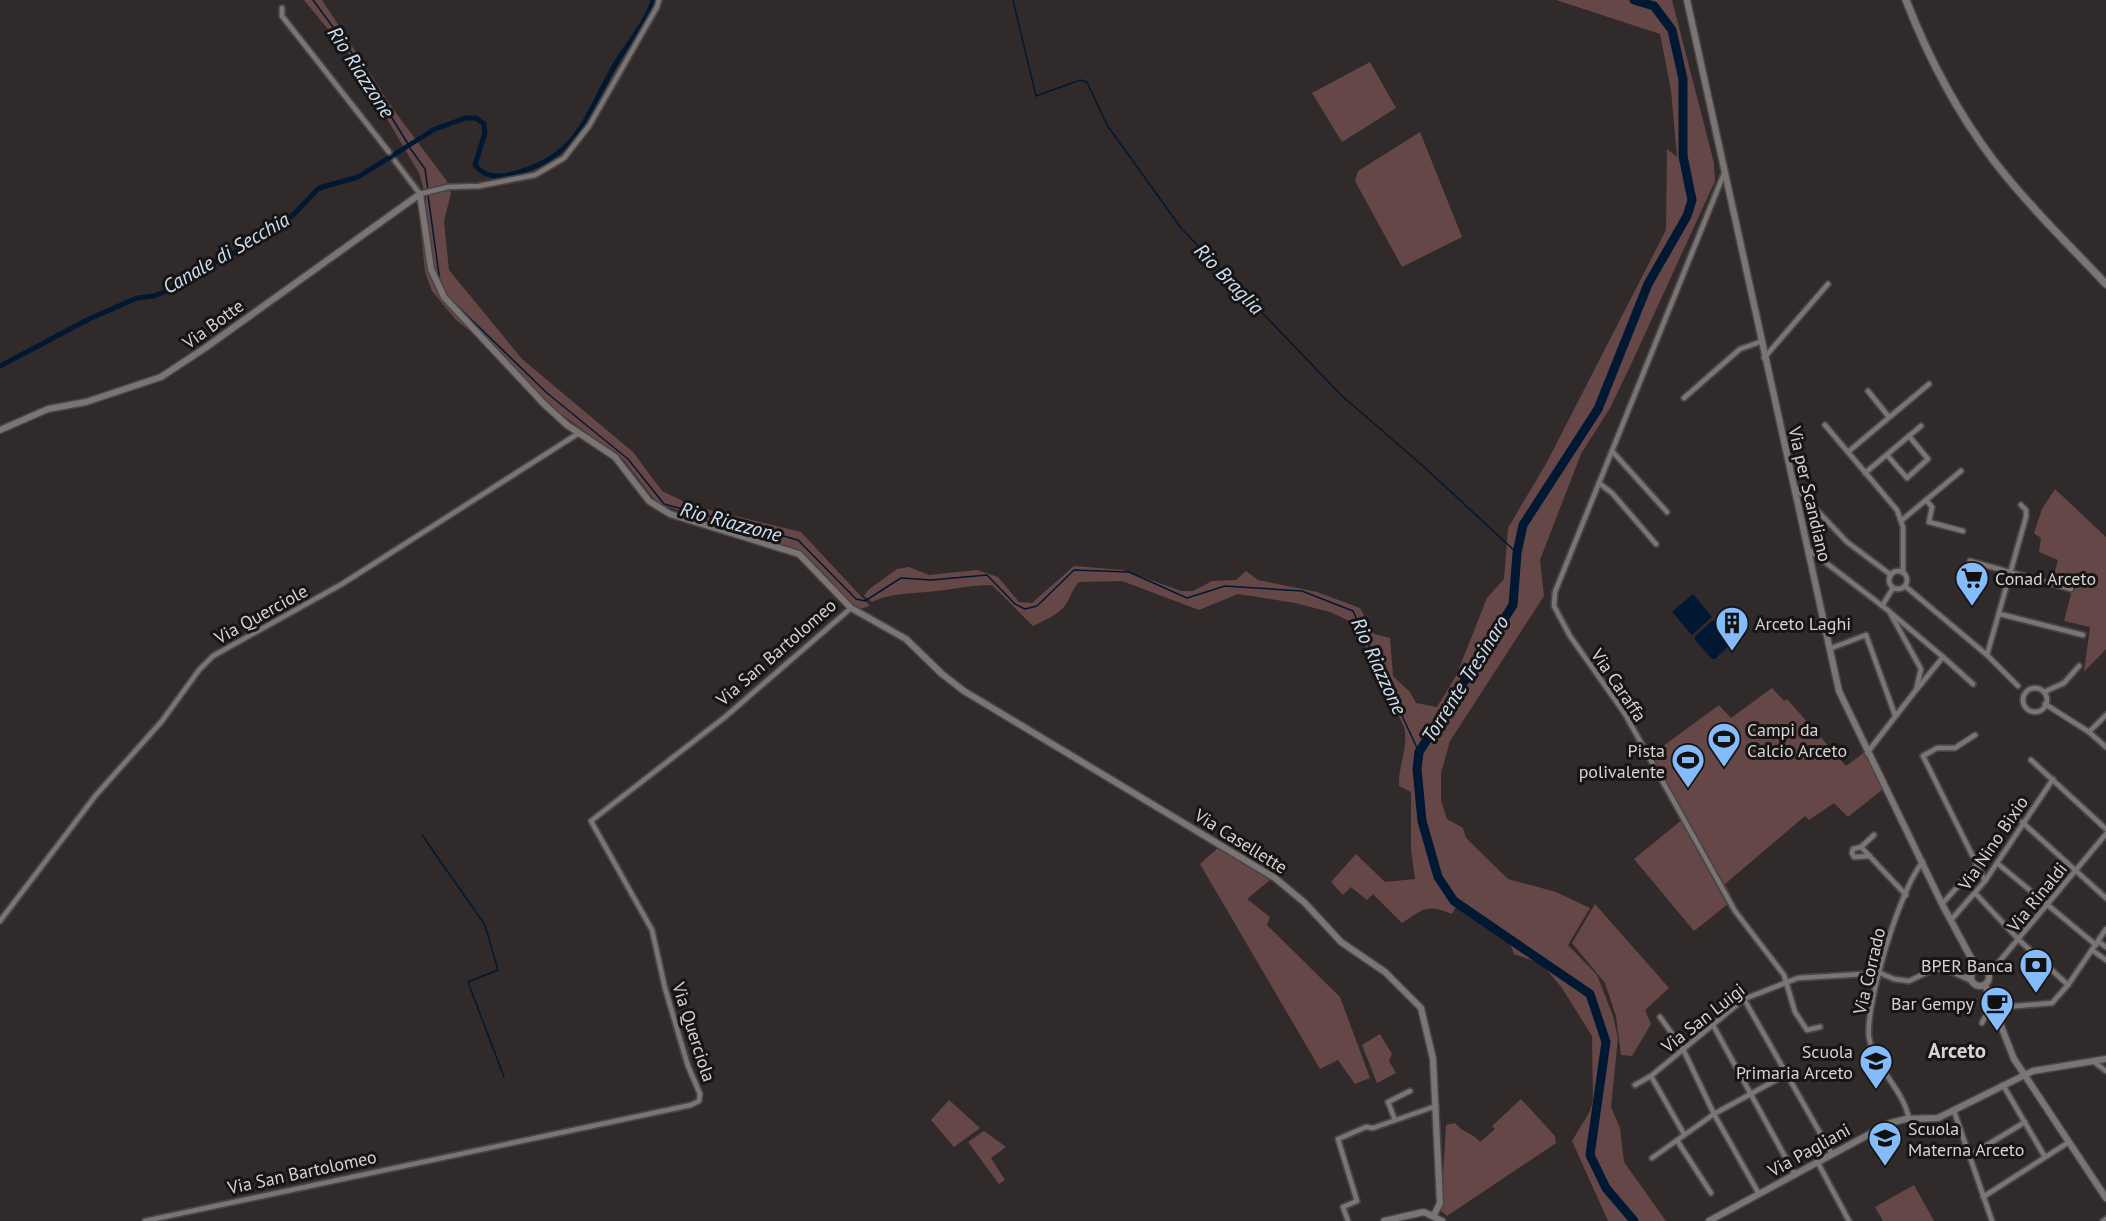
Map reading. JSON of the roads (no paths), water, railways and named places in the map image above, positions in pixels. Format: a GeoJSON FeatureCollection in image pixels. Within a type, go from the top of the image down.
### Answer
{"type":"FeatureCollection","features":[{"type":"Feature","properties":{"kind":"main road"},"geometry":{"type":"LineString","coordinates":[[1906,0],[1936,68],[1982,144],[2013,184],[2106,284]]}},
{"type":"Feature","properties":{"kind":"street"},"geometry":{"type":"LineString","coordinates":[[395,161],[422,192],[479,186],[535,175],[564,158],[589,126],[659,0]]}},
{"type":"Feature","properties":{"kind":"street","name":"Via per Scandiano"},"geometry":{"type":"LineString","coordinates":[[1687,0],[1760,342],[1839,691],[1867,753],[1975,970]]}},
{"type":"Feature","properties":{"kind":"street"},"geometry":{"type":"LineString","coordinates":[[282,8],[282,16],[389,152]]}},
{"type":"Feature","properties":{"kind":"street","name":"Via Caraffa"},"geometry":{"type":"LineString","coordinates":[[1725,171],[1554,599],[1557,614],[1595,675],[1624,714],[1735,911],[1781,970],[1795,1012],[1807,1030],[1820,1027]]}},
{"type":"Feature","properties":{"kind":"street","name":"Via Botte"},"geometry":{"type":"LineString","coordinates":[[0,430],[48,409],[98,399],[170,372],[422,192]]}},
{"type":"Feature","properties":{"kind":"street","name":"Via San Bartolomeo"},"geometry":{"type":"LineString","coordinates":[[422,192],[431,269],[440,292],[528,389],[579,433],[620,461],[644,495],[657,508],[799,554],[851,608],[725,717],[591,821]]}},
{"type":"Feature","properties":{"kind":"street"},"geometry":{"type":"LineString","coordinates":[[1764,358],[1828,284]]}},
{"type":"Feature","properties":{"kind":"street"},"geometry":{"type":"LineString","coordinates":[[1684,398],[1740,349],[1760,342]]}},
{"type":"Feature","properties":{"kind":"street"},"geometry":{"type":"LineString","coordinates":[[1848,452],[1929,384]]}},
{"type":"Feature","properties":{"kind":"street"},"geometry":{"type":"LineString","coordinates":[[1868,391],[1889,417]]}},
{"type":"Feature","properties":{"kind":"street"},"geometry":{"type":"LineString","coordinates":[[1825,425],[1897,510],[1902,520],[1905,586]]}},
{"type":"Feature","properties":{"kind":"street"},"geometry":{"type":"LineString","coordinates":[[1865,473],[1921,426]]}},
{"type":"Feature","properties":{"kind":"street","name":"Via Querciole"},"geometry":{"type":"LineString","coordinates":[[0,921],[91,801],[162,721],[199,670],[213,656],[342,584],[579,433]]}},
{"type":"Feature","properties":{"kind":"street"},"geometry":{"type":"LineString","coordinates":[[1887,454],[1907,478],[1928,459],[1909,436]]}},
{"type":"Feature","properties":{"kind":"street"},"geometry":{"type":"LineString","coordinates":[[1612,451],[1667,512]]}},
{"type":"Feature","properties":{"kind":"street"},"geometry":{"type":"LineString","coordinates":[[1902,520],[1961,471]]}},
{"type":"Feature","properties":{"kind":"street"},"geometry":{"type":"LineString","coordinates":[[1599,483],[1612,493],[1656,544]]}},
{"type":"Feature","properties":{"kind":"street"},"geometry":{"type":"LineString","coordinates":[[1793,484],[1847,542],[1891,575]]}},
{"type":"Feature","properties":{"kind":"street"},"geometry":{"type":"LineString","coordinates":[[1926,500],[1932,507],[1929,522],[1963,531]]}},
{"type":"Feature","properties":{"kind":"street"},"geometry":{"type":"LineString","coordinates":[[1987,655],[2026,517],[2026,510],[2021,505]]}},
{"type":"Feature","properties":{"kind":"street"},"geometry":{"type":"LineString","coordinates":[[1800,514],[1812,507]]}},
{"type":"Feature","properties":{"kind":"street"},"geometry":{"type":"LineString","coordinates":[[1808,549],[1889,611],[1973,684]]}},
{"type":"Feature","properties":{"kind":"street"},"geometry":{"type":"LineString","coordinates":[[1970,561],[2071,590]]}},
{"type":"Feature","properties":{"kind":"street"},"geometry":{"type":"LineString","coordinates":[[1893,588],[1889,580],[1891,575],[1895,572],[1903,573]]}},
{"type":"Feature","properties":{"kind":"street"},"geometry":{"type":"LineString","coordinates":[[1893,588],[1898,589],[1905,586]]}},
{"type":"Feature","properties":{"kind":"street"},"geometry":{"type":"LineString","coordinates":[[1905,586],[1987,655],[2018,686],[2027,691],[2039,689],[2044,692]]}},
{"type":"Feature","properties":{"kind":"street"},"geometry":{"type":"LineString","coordinates":[[1882,606],[1893,588]]}},
{"type":"Feature","properties":{"kind":"street","name":"Via Casellette"},"geometry":{"type":"LineString","coordinates":[[851,608],[906,639],[942,674],[964,691],[1275,878],[1305,903],[1341,942],[1385,972],[1421,1008],[1433,1059],[1437,1105],[1440,1203],[1434,1215]]}},
{"type":"Feature","properties":{"kind":"street"},"geometry":{"type":"LineString","coordinates":[[1889,611],[1921,669],[1916,690]]}},
{"type":"Feature","properties":{"kind":"street"},"geometry":{"type":"LineString","coordinates":[[2000,614],[2083,635]]}},
{"type":"Feature","properties":{"kind":"street"},"geometry":{"type":"LineString","coordinates":[[1829,649],[1866,635],[1895,715]]}},
{"type":"Feature","properties":{"kind":"street"},"geometry":{"type":"LineString","coordinates":[[1867,753],[1943,657]]}},
{"type":"Feature","properties":{"kind":"street"},"geometry":{"type":"LineString","coordinates":[[2044,692],[2064,683],[2079,666]]}},
{"type":"Feature","properties":{"kind":"street"},"geometry":{"type":"LineString","coordinates":[[2027,691],[2024,704],[2028,709],[2038,711],[2045,704],[2044,692]]}},
{"type":"Feature","properties":{"kind":"street"},"geometry":{"type":"LineString","coordinates":[[2045,704],[2089,732],[2106,747]]}},
{"type":"Feature","properties":{"kind":"street"},"geometry":{"type":"LineString","coordinates":[[2089,732],[2106,715]]}},
{"type":"Feature","properties":{"kind":"street"},"geometry":{"type":"LineString","coordinates":[[1975,735],[1955,748],[1937,748],[1923,756],[1985,882]]}},
{"type":"Feature","properties":{"kind":"street"},"geometry":{"type":"LineString","coordinates":[[2031,760],[2106,829]]}},
{"type":"Feature","properties":{"kind":"street","name":"Via Nino Bixio"},"geometry":{"type":"LineString","coordinates":[[1951,920],[1985,882],[2022,822],[2053,779]]}},
{"type":"Feature","properties":{"kind":"street","name":"Via Querciola"},"geometry":{"type":"LineString","coordinates":[[465,1151],[691,1105],[699,1101],[700,1094],[688,1066],[665,988],[652,930],[591,821]]}},
{"type":"Feature","properties":{"kind":"street"},"geometry":{"type":"LineString","coordinates":[[2022,822],[2106,898]]}},
{"type":"Feature","properties":{"kind":"street","name":"Via Rinaldi"},"geometry":{"type":"LineString","coordinates":[[1988,975],[2106,834]]}},
{"type":"Feature","properties":{"kind":"street"},"geometry":{"type":"LineString","coordinates":[[1870,856],[1854,857],[1853,849],[1861,848],[1874,835]]}},
{"type":"Feature","properties":{"kind":"street"},"geometry":{"type":"LineString","coordinates":[[1861,848],[1906,895]]}},
{"type":"Feature","properties":{"kind":"street","name":"Via Corrado"},"geometry":{"type":"LineString","coordinates":[[1909,1119],[1906,1107],[1876,1059],[1869,1036],[1871,1011],[1891,930],[1923,862]]}},
{"type":"Feature","properties":{"kind":"street"},"geometry":{"type":"LineString","coordinates":[[1997,863],[2096,945],[2106,960]]}},
{"type":"Feature","properties":{"kind":"street"},"geometry":{"type":"LineString","coordinates":[[1942,904],[1978,864]]}},
{"type":"Feature","properties":{"kind":"street"},"geometry":{"type":"LineString","coordinates":[[1976,894],[2019,940],[2068,985]]}},
{"type":"Feature","properties":{"kind":"street"},"geometry":{"type":"LineString","coordinates":[[1982,1023],[1985,1017],[1993,1011],[2052,1003],[2068,985],[2106,929]]}},
{"type":"Feature","properties":{"kind":"street"},"geometry":{"type":"LineString","coordinates":[[2096,945],[2106,947]]}},
{"type":"Feature","properties":{"kind":"street","name":"Via San Luigi"},"geometry":{"type":"LineString","coordinates":[[1635,1085],[1651,1076],[1744,999],[1784,982],[1816,975],[1880,974],[1909,981],[1932,970],[1943,968],[1969,979]]}},
{"type":"Feature","properties":{"kind":"street"},"geometry":{"type":"LineString","coordinates":[[1984,985],[1979,986],[1969,979],[1975,970],[1984,970],[1988,975],[1984,985],[2008,1048],[2106,1198]]}},
{"type":"Feature","properties":{"kind":"street"},"geometry":{"type":"LineString","coordinates":[[1744,999],[1832,1155]]}},
{"type":"Feature","properties":{"kind":"street"},"geometry":{"type":"LineString","coordinates":[[1660,1017],[1683,1049],[1714,1114],[1760,1194]]}},
{"type":"Feature","properties":{"kind":"street"},"geometry":{"type":"LineString","coordinates":[[1713,1025],[1795,1175]]}},
{"type":"Feature","properties":{"kind":"street","name":"Via Pagliani"},"geometry":{"type":"LineString","coordinates":[[1709,1221],[1890,1123],[1909,1119],[1931,1120],[1954,1111],[2025,1073],[2106,1059]]}},
{"type":"Feature","properties":{"kind":"street"},"geometry":{"type":"LineString","coordinates":[[2093,1061],[2106,1071]]}},
{"type":"Feature","properties":{"kind":"street"},"geometry":{"type":"LineString","coordinates":[[1652,1158],[1678,1142],[1684,1134],[1714,1114],[1787,1074]]}},
{"type":"Feature","properties":{"kind":"street"},"geometry":{"type":"LineString","coordinates":[[1651,1076],[1684,1134]]}},
{"type":"Feature","properties":{"kind":"street"},"geometry":{"type":"LineString","coordinates":[[2003,1085],[2045,1157]]}},
{"type":"Feature","properties":{"kind":"street"},"geometry":{"type":"LineString","coordinates":[[1395,1120],[1388,1102],[1410,1091]]}},
{"type":"Feature","properties":{"kind":"street"},"geometry":{"type":"LineString","coordinates":[[1348,1221],[1343,1207],[1357,1201],[1338,1139],[1366,1127],[1395,1120],[1437,1105]]}},
{"type":"Feature","properties":{"kind":"street"},"geometry":{"type":"LineString","coordinates":[[1954,1111],[1992,1221]]}},
{"type":"Feature","properties":{"kind":"street"},"geometry":{"type":"LineString","coordinates":[[1969,1156],[2025,1122]]}},
{"type":"Feature","properties":{"kind":"street"},"geometry":{"type":"LineString","coordinates":[[1678,1142],[1711,1193]]}},
{"type":"Feature","properties":{"kind":"street"},"geometry":{"type":"LineString","coordinates":[[1983,1197],[2069,1142]]}},
{"type":"Feature","properties":{"kind":"street","name":"Via San Bartolomeo"},"geometry":{"type":"LineString","coordinates":[[145,1221],[465,1151]]}},
{"type":"Feature","properties":{"kind":"street"},"geometry":{"type":"LineString","coordinates":[[1818,1163],[1850,1221]]}},
{"type":"Feature","properties":{"kind":"street"},"geometry":{"type":"LineString","coordinates":[[1384,1221],[1418,1213],[1434,1215],[1442,1221]]}},
{"type":"Feature","properties":{"kind":"water"},"geometry":{"type":"Polygon","coordinates":[[[1693,594],[1712,617],[1692,635],[1672,612],[1693,594]]]}},
{"type":"Feature","properties":{"kind":"water"},"geometry":{"type":"Polygon","coordinates":[[[1712,621],[1716,621],[1733,640],[1715,659],[1712,659],[1695,640],[1695,636],[1712,621]]]}},
{"type":"Feature","properties":{"kind":"waterway","name":"Rio Riazzone"},"geometry":{"type":"LineString","coordinates":[[313,0],[352,53],[408,144]]}},
{"type":"Feature","properties":{"kind":"waterway","name":"Canale di Secchia"},"geometry":{"type":"LineString","coordinates":[[0,366],[89,319],[137,298],[154,296],[171,289],[204,267],[238,251],[293,215],[319,188],[358,177],[435,129],[466,118],[476,118],[484,124],[485,133],[475,165],[492,176],[512,174],[535,167],[553,157],[578,132],[616,63],[642,24],[653,0]]}},
{"type":"Feature","properties":{"kind":"waterway","name":"Rio Braglia"},"geometry":{"type":"LineString","coordinates":[[1013,0],[1036,96],[1080,80],[1087,82],[1107,125],[1181,228],[1341,395],[1423,466],[1517,553]]}},
{"type":"Feature","properties":{"kind":"waterway","name":"Torrente Tresinaro"},"geometry":{"type":"LineString","coordinates":[[1634,0],[1654,6],[1672,30],[1683,79],[1683,156],[1692,200],[1687,216],[1648,284],[1598,409],[1523,525],[1517,553],[1513,605],[1419,752],[1417,769],[1422,821],[1438,877],[1454,901],[1590,994],[1606,1042],[1590,1155],[1606,1188],[1634,1221]]}},
{"type":"Feature","properties":{"kind":"waterway","name":"Rio Riazzone"},"geometry":{"type":"LineString","coordinates":[[410,148],[425,169],[428,190]]}},
{"type":"Feature","properties":{"kind":"waterway","name":"Rio Riazzone"},"geometry":{"type":"LineString","coordinates":[[428,195],[440,282]]}},
{"type":"Feature","properties":{"kind":"waterway","name":"Rio Riazzone"},"geometry":{"type":"LineString","coordinates":[[445,294],[547,393],[628,459],[664,504],[798,540],[856,599],[865,601],[901,578],[931,580],[987,575],[1015,604],[1025,609],[1037,606],[1074,570],[1129,572],[1187,598],[1225,586],[1302,591],[1353,611],[1419,752]]}},
{"type":"Feature","properties":{"kind":"waterway"},"geometry":{"type":"LineString","coordinates":[[422,835],[485,925],[498,970],[468,982],[504,1077]]}},
{"type":"Feature","properties":{"kind":"place","name":"Conad Arceto"},"geometry":{"type":"Point","coordinates":[1972,607]}},
{"type":"Feature","properties":{"kind":"place","name":"Arceto Laghi"},"geometry":{"type":"Point","coordinates":[1732,652]}},
{"type":"Feature","properties":{"kind":"place","name":"Campi da Calcio Arceto"},"geometry":{"type":"Point","coordinates":[1724,768]}},
{"type":"Feature","properties":{"kind":"place","name":"Pista polivalente"},"geometry":{"type":"Point","coordinates":[1688,789]}},
{"type":"Feature","properties":{"kind":"place","name":"BPER Banca"},"geometry":{"type":"Point","coordinates":[2036,994]}},
{"type":"Feature","properties":{"kind":"place","name":"Bar Gempy"},"geometry":{"type":"Point","coordinates":[1997,1032]}},
{"type":"Feature","properties":{"kind":"place","name":"Scuola Primaria Arceto"},"geometry":{"type":"Point","coordinates":[1876,1090]}},
{"type":"Feature","properties":{"kind":"place","name":"Scuola Materna Arceto"},"geometry":{"type":"Point","coordinates":[1885,1167]}},
{"type":"Feature","properties":{"kind":"district","name":"Arceto"},"geometry":{"type":"Point","coordinates":[1957,1050]}}]}
